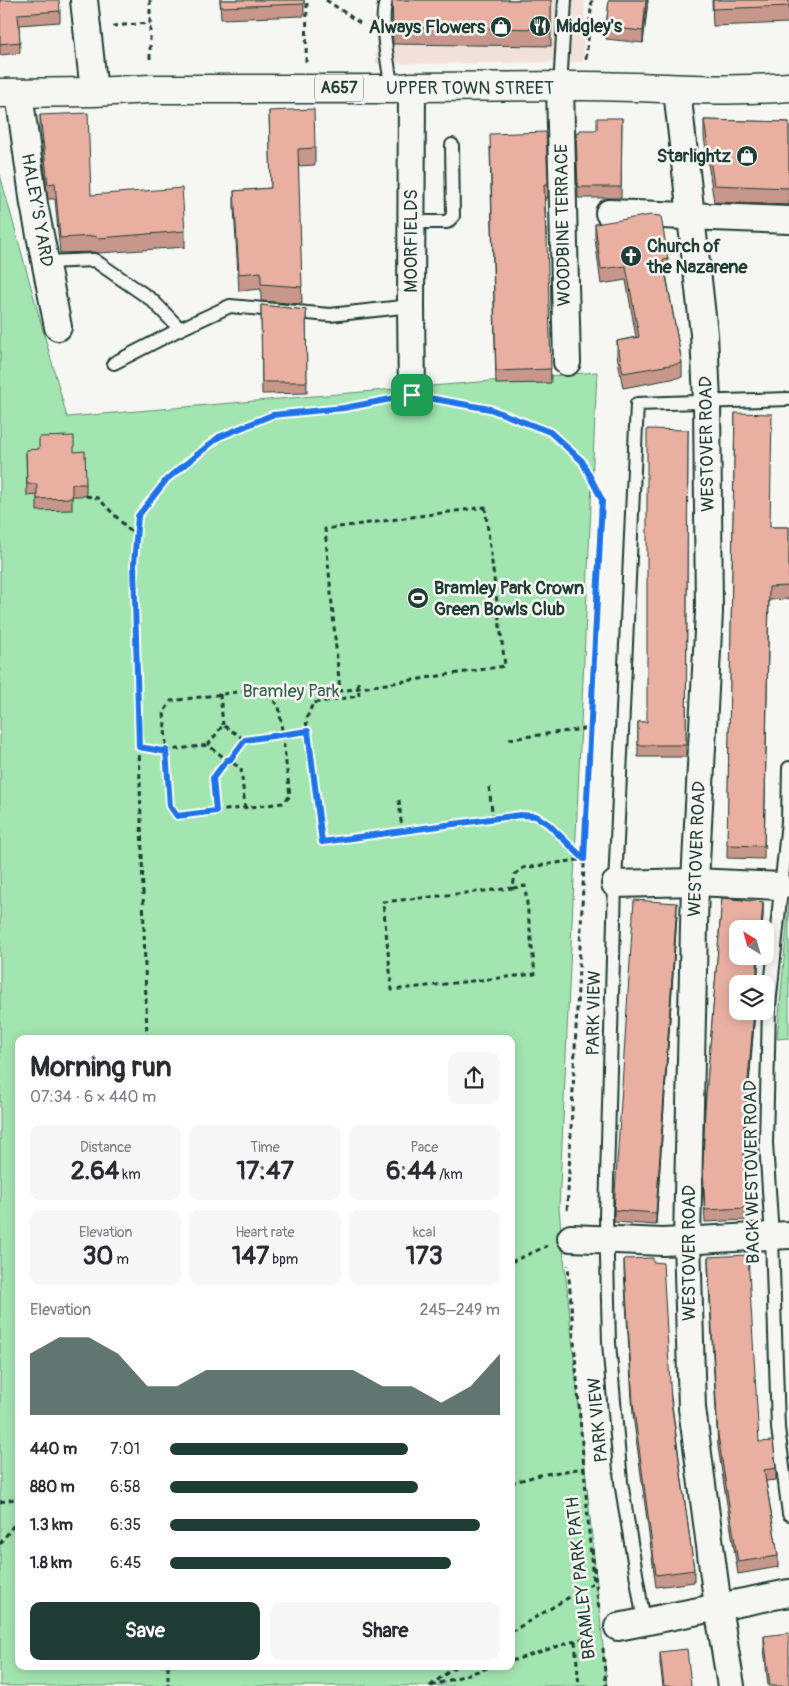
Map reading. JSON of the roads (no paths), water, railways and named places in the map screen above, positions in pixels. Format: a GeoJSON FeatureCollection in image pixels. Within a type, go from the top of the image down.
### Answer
{"type":"FeatureCollection","features":[{"type":"Feature","properties":{"kind":"main road","name":"UPPER TOWN STREET"},"geometry":{"type":"LineString","coordinates":[[10,93],[94,92],[150,88],[571,87],[749,90],[789,87]]}},
{"type":"Feature","properties":{"kind":"street"},"geometry":{"type":"LineString","coordinates":[[84,0],[94,92]]}},
{"type":"Feature","properties":{"kind":"street","name":"WOODBINE TERRACE"},"geometry":{"type":"LineString","coordinates":[[567,362],[571,87]]}},
{"type":"Feature","properties":{"kind":"street","name":"MOORFIELDS"},"geometry":{"type":"LineString","coordinates":[[402,88],[411,222],[412,395]]}},
{"type":"Feature","properties":{"kind":"street","name":"WESTOVER ROAD"},"geometry":{"type":"LineString","coordinates":[[678,90],[704,334],[707,401],[709,612],[695,882],[687,1240],[692,1408],[718,1607],[731,1686]]}},
{"type":"Feature","properties":{"kind":"street","name":"HALEY'S YARD"},"geometry":{"type":"LineString","coordinates":[[10,93],[58,327]]}},
{"type":"Feature","properties":{"kind":"street"},"geometry":{"type":"LineString","coordinates":[[609,212],[789,220]]}},
{"type":"Feature","properties":{"kind":"street"},"geometry":{"type":"LineString","coordinates":[[615,884],[695,882],[780,886]]}},
{"type":"Feature","properties":{"kind":"street"},"geometry":{"type":"LineString","coordinates":[[568,1238],[663,1242],[780,1236]]}},
{"type":"Feature","properties":{"kind":"street"},"geometry":{"type":"LineString","coordinates":[[609,1630],[789,1593]]}},
{"type":"Feature","properties":{"kind":"lane"},"geometry":{"type":"LineString","coordinates":[[387,0],[384,5],[385,40],[402,88]]}},
{"type":"Feature","properties":{"kind":"lane"},"geometry":{"type":"LineString","coordinates":[[565,0],[571,87]]}},
{"type":"Feature","properties":{"kind":"lane"},"geometry":{"type":"LineString","coordinates":[[411,222],[447,222],[453,216],[452,145]]}},
{"type":"Feature","properties":{"kind":"lane"},"geometry":{"type":"LineString","coordinates":[[46,262],[94,260],[152,300],[180,329]]}},
{"type":"Feature","properties":{"kind":"lane"},"geometry":{"type":"LineString","coordinates":[[114,363],[230,306],[330,315],[411,306]]}},
{"type":"Feature","properties":{"kind":"lane"},"geometry":{"type":"LineString","coordinates":[[707,401],[789,399]]}},
{"type":"Feature","properties":{"kind":"lane","name":"PARK VIEW"},"geometry":{"type":"LineString","coordinates":[[644,1622],[621,1482],[609,1342],[606,1216],[615,884],[637,404],[707,401]]}},
{"type":"Feature","properties":{"kind":"lane","name":"BACK WESTOVER ROAD"},"geometry":{"type":"LineString","coordinates":[[789,768],[788,821],[768,1016],[766,1143],[780,1236],[778,1428],[789,1514]]}},
{"type":"Feature","properties":{"kind":"place","name":"Midgley's"},"geometry":{"type":"Point","coordinates":[540,26]}},
{"type":"Feature","properties":{"kind":"place","name":"Always Flowers"},"geometry":{"type":"Point","coordinates":[501,27]}},
{"type":"Feature","properties":{"kind":"place","name":"Starlightz"},"geometry":{"type":"Point","coordinates":[747,156]}},
{"type":"Feature","properties":{"kind":"place","name":"Church of the Nazarene"},"geometry":{"type":"Point","coordinates":[631,256]}},
{"type":"Feature","properties":{"kind":"place","name":"Bramley Park Crown Green Bowls Club"},"geometry":{"type":"Point","coordinates":[418,598]}},
{"type":"Feature","properties":{"kind":"park label","name":"Bramley Park"},"geometry":{"type":"Point","coordinates":[291,691]}}]}
